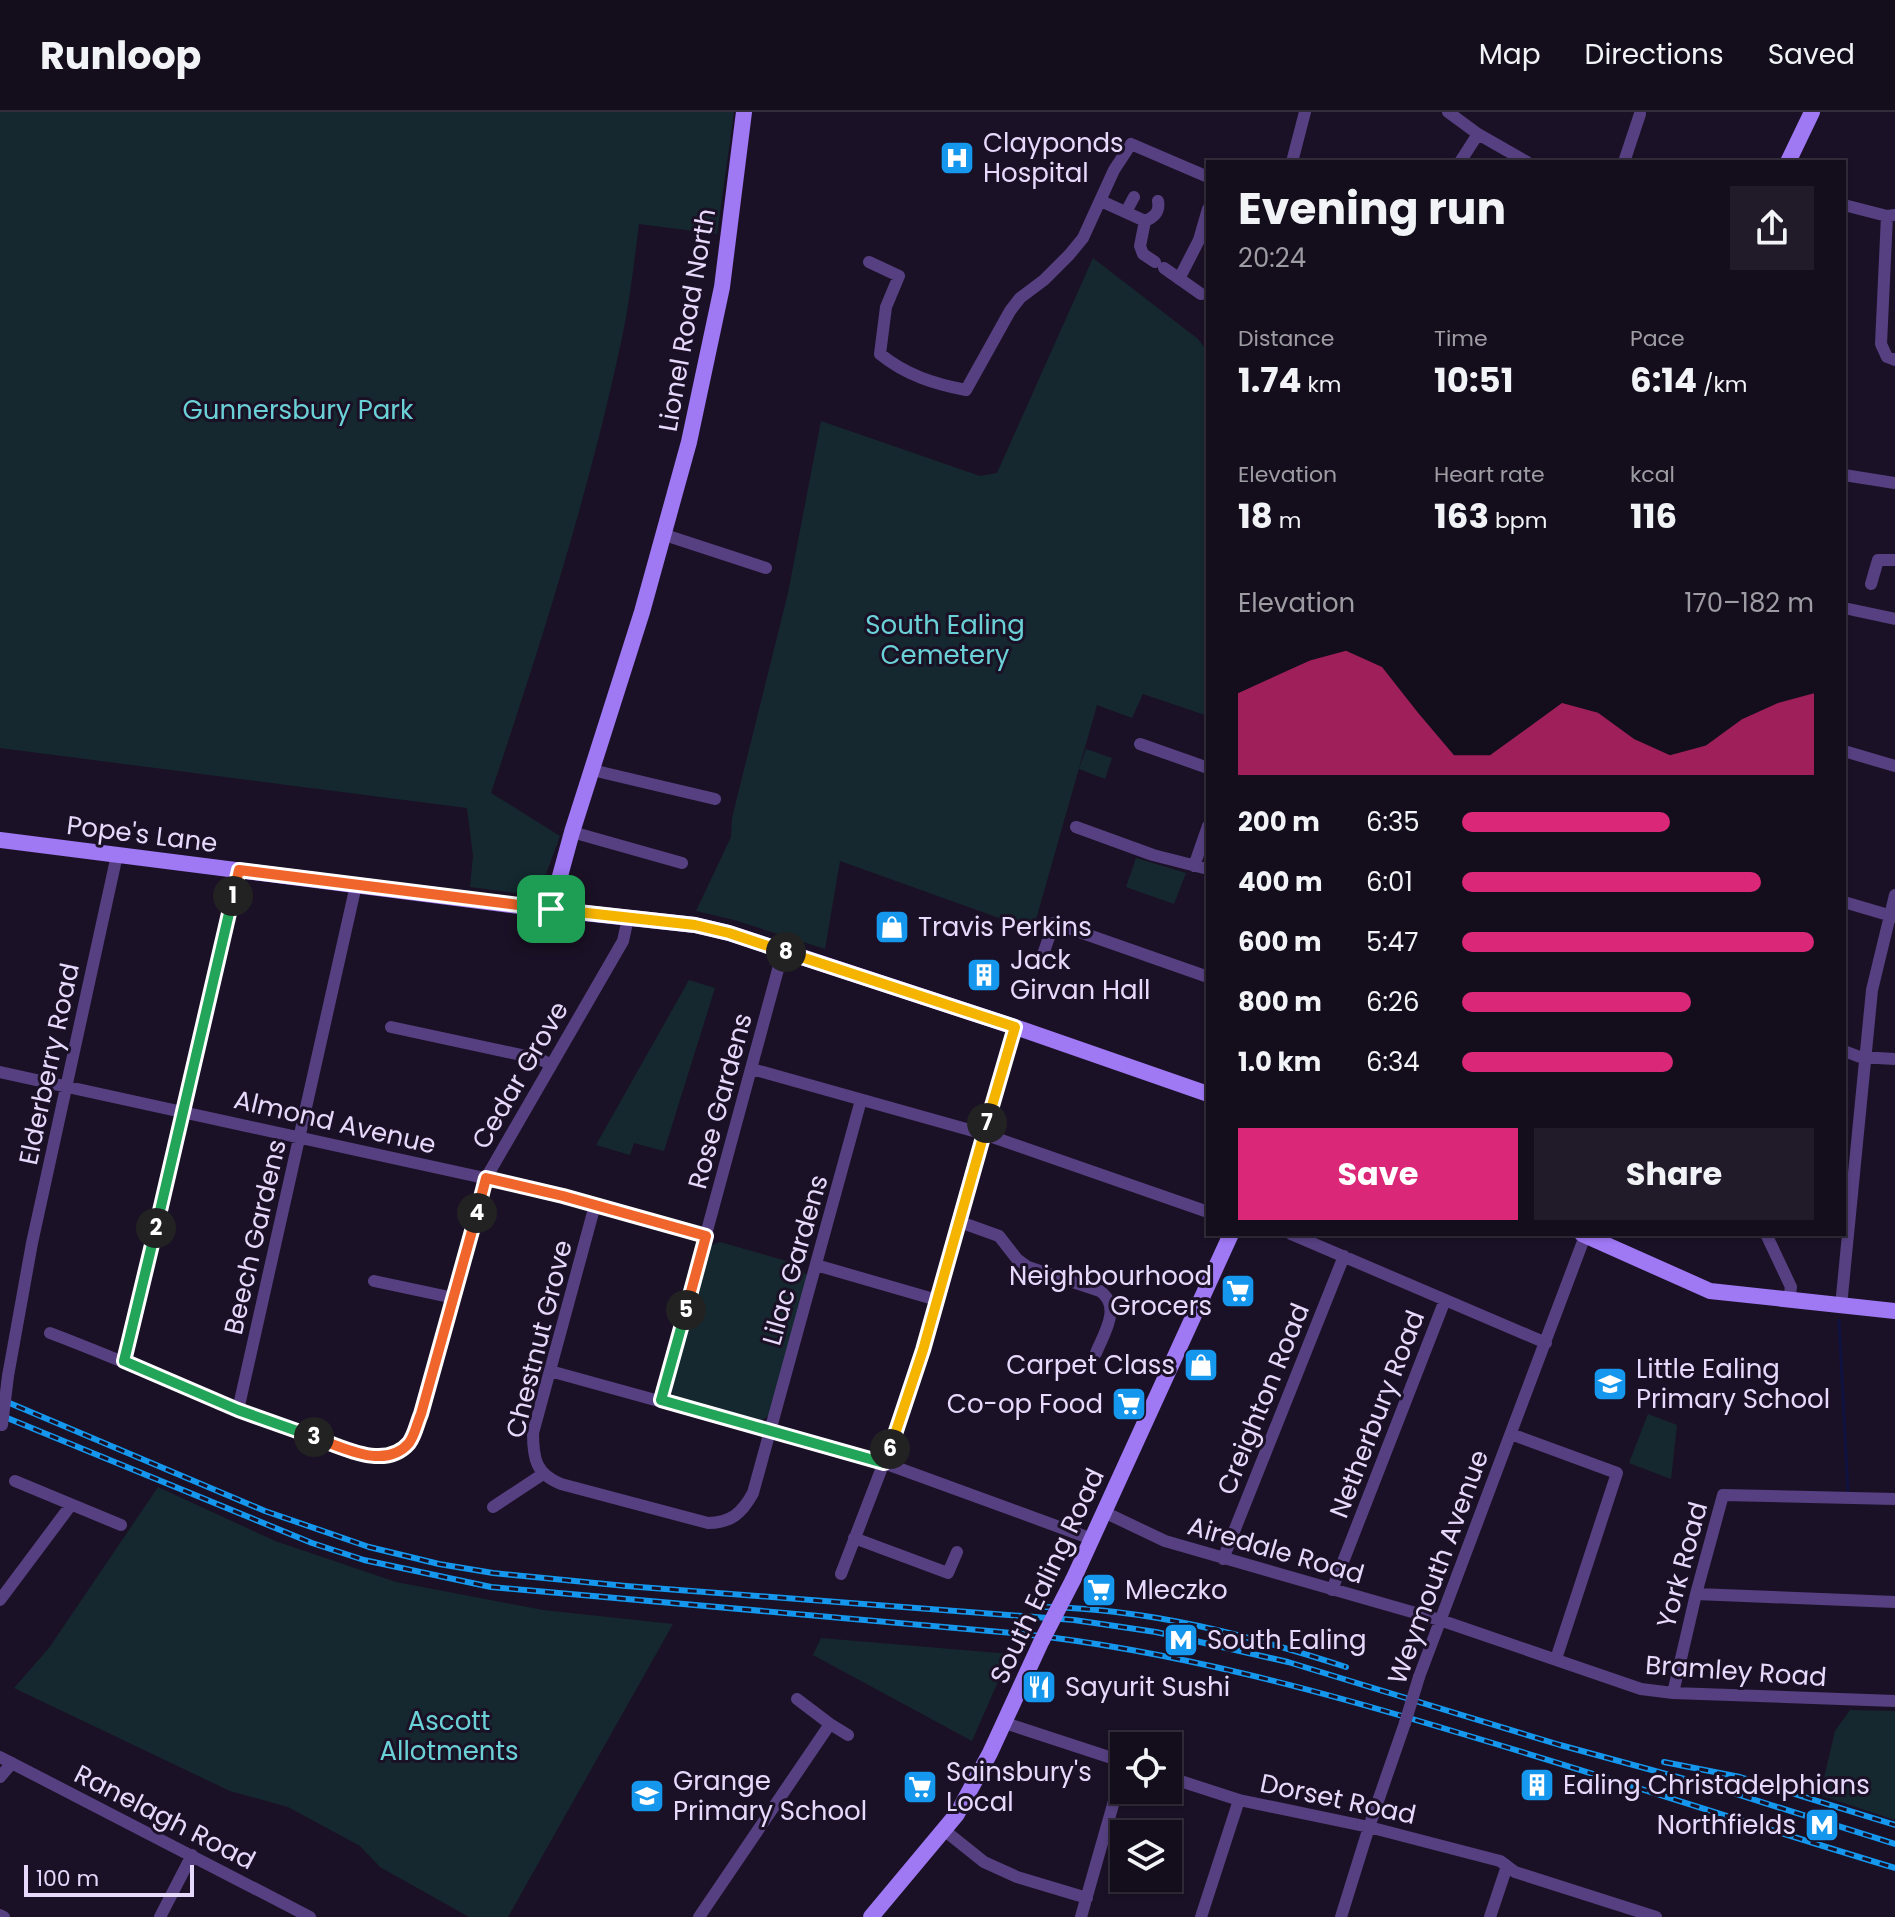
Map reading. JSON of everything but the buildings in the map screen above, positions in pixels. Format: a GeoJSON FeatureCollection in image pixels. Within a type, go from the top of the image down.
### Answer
{"type":"FeatureCollection","features":[{"type":"Feature","properties":{"kind":"main road","name":"Lionel Road North"},"geometry":{"type":"LineString","coordinates":[[551,909],[665,535],[692,430],[722,287],[744,112]]}},
{"type":"Feature","properties":{"kind":"main road"},"geometry":{"type":"LineString","coordinates":[[1789,160],[1812,112]]}},
{"type":"Feature","properties":{"kind":"main road","name":"Pope's Lane"},"geometry":{"type":"LineString","coordinates":[[0,840],[695,925],[729,933],[1015,1027],[1206,1093]]}},
{"type":"Feature","properties":{"kind":"main road","name":"South Ealing Road"},"geometry":{"type":"LineString","coordinates":[[879,1914],[944,1830],[974,1785],[1073,1580],[1230,1236]]}},
{"type":"Feature","properties":{"kind":"main road"},"geometry":{"type":"LineString","coordinates":[[1585,1236],[1699,1287],[1728,1294],[1895,1311]]}},
{"type":"Feature","properties":{"kind":"street"},"geometry":{"type":"LineString","coordinates":[[1293,160],[1305,112]]}},
{"type":"Feature","properties":{"kind":"street"},"geometry":{"type":"LineString","coordinates":[[1448,112],[1478,134],[1524,160]]}},
{"type":"Feature","properties":{"kind":"street"},"geometry":{"type":"LineString","coordinates":[[1625,160],[1640,114]]}},
{"type":"Feature","properties":{"kind":"street"},"geometry":{"type":"LineString","coordinates":[[1461,160],[1478,134]]}},
{"type":"Feature","properties":{"kind":"street"},"geometry":{"type":"LineString","coordinates":[[869,262],[899,276],[886,307],[880,354],[924,380],[966,390],[1020,298],[1044,280],[1083,238],[1114,170],[1131,144],[1206,176]]}},
{"type":"Feature","properties":{"kind":"street"},"geometry":{"type":"LineString","coordinates":[[1126,212],[1134,197]]}},
{"type":"Feature","properties":{"kind":"street"},"geometry":{"type":"LineString","coordinates":[[1101,201],[1145,221],[1154,217],[1159,208],[1158,201]]}},
{"type":"Feature","properties":{"kind":"street"},"geometry":{"type":"LineString","coordinates":[[1846,205],[1891,215],[1881,344],[1887,357],[1895,360]]}},
{"type":"Feature","properties":{"kind":"street"},"geometry":{"type":"LineString","coordinates":[[1179,279],[1199,240],[1206,216]]}},
{"type":"Feature","properties":{"kind":"street"},"geometry":{"type":"LineString","coordinates":[[1145,221],[1140,251],[1201,294]]}},
{"type":"Feature","properties":{"kind":"street"},"geometry":{"type":"LineString","coordinates":[[1846,475],[1895,483]]}},
{"type":"Feature","properties":{"kind":"street"},"geometry":{"type":"LineString","coordinates":[[665,535],[766,568]]}},
{"type":"Feature","properties":{"kind":"street"},"geometry":{"type":"LineString","coordinates":[[1865,612],[1878,560],[1895,560]]}},
{"type":"Feature","properties":{"kind":"street"},"geometry":{"type":"LineString","coordinates":[[1846,608],[1895,619]]}},
{"type":"Feature","properties":{"kind":"street"},"geometry":{"type":"LineString","coordinates":[[1140,744],[1206,767]]}},
{"type":"Feature","properties":{"kind":"street"},"geometry":{"type":"LineString","coordinates":[[1846,752],[1895,766]]}},
{"type":"Feature","properties":{"kind":"street"},"geometry":{"type":"LineString","coordinates":[[592,770],[715,799]]}},
{"type":"Feature","properties":{"kind":"street"},"geometry":{"type":"LineString","coordinates":[[1076,827],[1153,855],[1206,869]]}},
{"type":"Feature","properties":{"kind":"street"},"geometry":{"type":"LineString","coordinates":[[572,832],[682,863]]}},
{"type":"Feature","properties":{"kind":"street"},"geometry":{"type":"LineString","coordinates":[[1194,866],[1206,832]]}},
{"type":"Feature","properties":{"kind":"street","name":"Elderberry Road"},"geometry":{"type":"LineString","coordinates":[[1,1429],[32,1243],[117,855]]}},
{"type":"Feature","properties":{"kind":"street"},"geometry":{"type":"LineString","coordinates":[[124,1361],[239,870]]}},
{"type":"Feature","properties":{"kind":"street","name":"Beech Gardens"},"geometry":{"type":"LineString","coordinates":[[238,1410],[356,885]]}},
{"type":"Feature","properties":{"kind":"street"},"geometry":{"type":"LineString","coordinates":[[1841,1306],[1872,990],[1895,895]]}},
{"type":"Feature","properties":{"kind":"street"},"geometry":{"type":"LineString","coordinates":[[1846,903],[1892,916]]}},
{"type":"Feature","properties":{"kind":"street","name":"Cedar Grove"},"geometry":{"type":"LineString","coordinates":[[50,1333],[238,1410],[357,1452],[379,1457],[398,1451],[410,1441],[421,1414],[486,1178],[623,941],[628,918]]}},
{"type":"Feature","properties":{"kind":"street"},"geometry":{"type":"LineString","coordinates":[[1041,960],[1054,923],[1206,976]]}},
{"type":"Feature","properties":{"kind":"street","name":"Rose Gardens"},"geometry":{"type":"LineString","coordinates":[[661,1400],[783,951]]}},
{"type":"Feature","properties":{"kind":"street"},"geometry":{"type":"LineString","coordinates":[[391,1027],[540,1059],[551,1065]]}},
{"type":"Feature","properties":{"kind":"street"},"geometry":{"type":"LineString","coordinates":[[841,1574],[906,1405],[1015,1027]]}},
{"type":"Feature","properties":{"kind":"street"},"geometry":{"type":"LineString","coordinates":[[1846,1052],[1867,1058],[1895,1059]]}},
{"type":"Feature","properties":{"kind":"street"},"geometry":{"type":"LineString","coordinates":[[752,1069],[984,1134],[1206,1211]]}},
{"type":"Feature","properties":{"kind":"street","name":"Almond Avenue"},"geometry":{"type":"LineString","coordinates":[[0,1072],[486,1178],[706,1236]]}},
{"type":"Feature","properties":{"kind":"street","name":"Lilac Gardens"},"geometry":{"type":"LineString","coordinates":[[770,1432],[861,1100]]}},
{"type":"Feature","properties":{"kind":"street","name":"Chestnut Grove"},"geometry":{"type":"LineString","coordinates":[[595,1205],[533,1433],[533,1457],[543,1474],[561,1484],[693,1520],[722,1522],[739,1515],[745,1508],[753,1493],[770,1432]]}},
{"type":"Feature","properties":{"kind":"street"},"geometry":{"type":"LineString","coordinates":[[960,1222],[999,1236],[1017,1259],[1028,1267],[1108,1296],[1110,1318],[1096,1353]]}},
{"type":"Feature","properties":{"kind":"street"},"geometry":{"type":"LineString","coordinates":[[1296,1236],[1546,1343]]}},
{"type":"Feature","properties":{"kind":"street","name":"Weymouth Avenue"},"geometry":{"type":"LineString","coordinates":[[1341,1917],[1419,1677],[1546,1343],[1583,1236]]}},
{"type":"Feature","properties":{"kind":"street"},"geometry":{"type":"LineString","coordinates":[[1767,1236],[1791,1287],[1789,1300]]}},
{"type":"Feature","properties":{"kind":"street","name":"Creighton Road"},"geometry":{"type":"LineString","coordinates":[[1223,1559],[1344,1256]]}},
{"type":"Feature","properties":{"kind":"street"},"geometry":{"type":"LineString","coordinates":[[816,1265],[937,1300]]}},
{"type":"Feature","properties":{"kind":"street"},"geometry":{"type":"LineString","coordinates":[[374,1281],[454,1298]]}},
{"type":"Feature","properties":{"kind":"street","name":"Netherbury Road"},"geometry":{"type":"LineString","coordinates":[[1332,1590],[1445,1300]]}},
{"type":"Feature","properties":{"kind":"street"},"geometry":{"type":"LineString","coordinates":[[550,1371],[884,1463],[1092,1539]]}},
{"type":"Feature","properties":{"kind":"street"},"geometry":{"type":"LineString","coordinates":[[1511,1434],[1617,1473],[1556,1659]]}},
{"type":"Feature","properties":{"kind":"street"},"geometry":{"type":"LineString","coordinates":[[493,1507],[543,1474]]}},
{"type":"Feature","properties":{"kind":"street"},"geometry":{"type":"LineString","coordinates":[[15,1481],[121,1525]]}},
{"type":"Feature","properties":{"kind":"street","name":"York Road"},"geometry":{"type":"LineString","coordinates":[[1673,1693],[1723,1495],[1895,1499]]}},
{"type":"Feature","properties":{"kind":"street"},"geometry":{"type":"LineString","coordinates":[[0,1600],[71,1505]]}},
{"type":"Feature","properties":{"kind":"street","name":"Airedale Road"},"geometry":{"type":"LineString","coordinates":[[1104,1512],[1165,1541],[1440,1620]]}},
{"type":"Feature","properties":{"kind":"street"},"geometry":{"type":"LineString","coordinates":[[854,1538],[948,1573],[957,1552]]}},
{"type":"Feature","properties":{"kind":"street"},"geometry":{"type":"LineString","coordinates":[[1696,1594],[1895,1602]]}},
{"type":"Feature","properties":{"kind":"street","name":"Bramley Road"},"geometry":{"type":"LineString","coordinates":[[1440,1620],[1641,1689],[1673,1693],[1895,1701]]}},
{"type":"Feature","properties":{"kind":"street"},"geometry":{"type":"LineString","coordinates":[[797,1699],[848,1735]]}},
{"type":"Feature","properties":{"kind":"street"},"geometry":{"type":"LineString","coordinates":[[1005,1723],[1110,1759]]}},
{"type":"Feature","properties":{"kind":"street"},"geometry":{"type":"LineString","coordinates":[[699,1917],[830,1724]]}},
{"type":"Feature","properties":{"kind":"street"},"geometry":{"type":"LineString","coordinates":[[0,1777],[6,1760]]}},
{"type":"Feature","properties":{"kind":"street","name":"Ranelagh Road"},"geometry":{"type":"LineString","coordinates":[[6,1760],[310,1917]]}},
{"type":"Feature","properties":{"kind":"street","name":"Dorset Road"},"geometry":{"type":"LineString","coordinates":[[1182,1782],[1239,1800],[1369,1827],[1504,1863],[1515,1872],[1656,1917]]}},
{"type":"Feature","properties":{"kind":"street"},"geometry":{"type":"LineString","coordinates":[[1201,1917],[1239,1800]]}},
{"type":"Feature","properties":{"kind":"street"},"geometry":{"type":"LineString","coordinates":[[1081,1917],[1113,1804]]}},
{"type":"Feature","properties":{"kind":"street"},"geometry":{"type":"LineString","coordinates":[[944,1830],[984,1862],[1017,1877],[1087,1898]]}},
{"type":"Feature","properties":{"kind":"street"},"geometry":{"type":"LineString","coordinates":[[160,1917],[192,1855]]}},
{"type":"Feature","properties":{"kind":"street"},"geometry":{"type":"LineString","coordinates":[[1490,1917],[1504,1863]]}},
{"type":"Feature","properties":{"kind":"green space","name":"Gunnersbury Park"},"geometry":{"type":"Polygon","coordinates":[[[0,112],[734,112],[717,234],[639,224],[625,324],[595,453],[546,624],[491,793],[560,836],[546,874],[515,893],[470,887],[473,856],[467,808],[0,748],[0,112]]]}},
{"type":"Feature","properties":{"kind":"green space","name":"South Ealing Cemetery"},"geometry":{"type":"Polygon","coordinates":[[[1093,258],[1198,339],[1206,349],[1206,715],[1143,694],[1132,718],[1097,705],[1033,930],[840,861],[825,949],[696,911],[731,837],[732,818],[788,593],[821,421],[980,476],[997,473],[1093,258]]]}},
{"type":"Feature","properties":{"kind":"green space"},"geometry":{"type":"Polygon","coordinates":[[[1086,749],[1112,758],[1105,779],[1079,769],[1086,749]]]}},
{"type":"Feature","properties":{"kind":"green space"},"geometry":{"type":"Polygon","coordinates":[[[1136,858],[1186,873],[1174,904],[1126,887],[1136,858]]]}},
{"type":"Feature","properties":{"kind":"green space"},"geometry":{"type":"Polygon","coordinates":[[[689,980],[715,988],[664,1151],[634,1143],[630,1155],[596,1145],[689,980]]]}},
{"type":"Feature","properties":{"kind":"green space"},"geometry":{"type":"Polygon","coordinates":[[[720,1242],[797,1264],[809,1278],[772,1413],[761,1421],[674,1398],[670,1386],[707,1247],[720,1242]]]}},
{"type":"Feature","properties":{"kind":"green space"},"geometry":{"type":"Polygon","coordinates":[[[1648,1414],[1677,1425],[1671,1479],[1629,1463],[1648,1414]]]}},
{"type":"Feature","properties":{"kind":"green space","name":"Ascott Allotments"},"geometry":{"type":"Polygon","coordinates":[[[158,1487],[275,1541],[396,1582],[543,1610],[673,1624],[508,1917],[469,1917],[380,1867],[360,1846],[288,1807],[230,1791],[14,1688],[49,1648],[158,1487]]]}},
{"type":"Feature","properties":{"kind":"green space"},"geometry":{"type":"Polygon","coordinates":[[[821,1638],[1010,1654],[972,1741],[813,1655],[821,1638]]]}},
{"type":"Feature","properties":{"kind":"green space"},"geometry":{"type":"Polygon","coordinates":[[[1850,1710],[1895,1711],[1895,1820],[1820,1795],[1835,1731],[1850,1710]]]}},
{"type":"Feature","properties":{"kind":"waterway"},"geometry":{"type":"LineString","coordinates":[[1839,1320],[1848,1493]]}},
{"type":"Feature","properties":{"kind":"railway"},"geometry":{"type":"LineString","coordinates":[[0,1399],[265,1511],[369,1547],[439,1564],[493,1573],[626,1586],[1074,1620],[1156,1632],[1288,1662],[1560,1745],[1714,1787],[1895,1844]]}},
{"type":"Feature","properties":{"kind":"railway"},"geometry":{"type":"LineString","coordinates":[[0,1415],[312,1543],[364,1560],[491,1587],[1023,1634],[1080,1641],[1192,1662],[1302,1688],[1412,1719],[1895,1868]]}},
{"type":"Feature","properties":{"kind":"railway"},"geometry":{"type":"LineString","coordinates":[[1045,1607],[1160,1618],[1235,1634],[1346,1667]]}},
{"type":"Feature","properties":{"kind":"railway"},"geometry":{"type":"LineString","coordinates":[[1664,1762],[1740,1777],[1895,1825]]}},
{"type":"Feature","properties":{"kind":"place","name":"Clayponds Hospital"},"geometry":{"type":"Point","coordinates":[957,158]}},
{"type":"Feature","properties":{"kind":"place","name":"Travis Perkins"},"geometry":{"type":"Point","coordinates":[892,927]}},
{"type":"Feature","properties":{"kind":"place","name":"Jack Girvan Hall"},"geometry":{"type":"Point","coordinates":[984,975]}},
{"type":"Feature","properties":{"kind":"place","name":"Neighbourhood Grocers"},"geometry":{"type":"Point","coordinates":[1238,1291]}},
{"type":"Feature","properties":{"kind":"place","name":"Carpet Class"},"geometry":{"type":"Point","coordinates":[1201,1365]}},
{"type":"Feature","properties":{"kind":"place","name":"Little Ealing Primary School"},"geometry":{"type":"Point","coordinates":[1610,1384]}},
{"type":"Feature","properties":{"kind":"place","name":"Co-op Food"},"geometry":{"type":"Point","coordinates":[1129,1404]}},
{"type":"Feature","properties":{"kind":"place","name":"Mleczko"},"geometry":{"type":"Point","coordinates":[1099,1590]}},
{"type":"Feature","properties":{"kind":"place","name":"South Ealing"},"geometry":{"type":"Point","coordinates":[1181,1640]}},
{"type":"Feature","properties":{"kind":"place","name":"Sayurit Sushi"},"geometry":{"type":"Point","coordinates":[1039,1687]}},
{"type":"Feature","properties":{"kind":"place","name":"Ealing Christadelphians"},"geometry":{"type":"Point","coordinates":[1537,1785]}},
{"type":"Feature","properties":{"kind":"place","name":"Sainsbury's Local"},"geometry":{"type":"Point","coordinates":[920,1787]}},
{"type":"Feature","properties":{"kind":"place","name":"Grange Primary School"},"geometry":{"type":"Point","coordinates":[647,1796]}},
{"type":"Feature","properties":{"kind":"place","name":"Northfields"},"geometry":{"type":"Point","coordinates":[1822,1825]}},
{"type":"Feature","properties":{"kind":"route"},"geometry":{"type":"LineString","coordinates":[[239,870],[551,909],[695,925],[729,933],[1015,1027],[923,1350],[884,1463],[661,1400],[706,1236],[486,1178],[421,1414],[410,1441],[398,1451],[379,1457],[357,1452],[238,1410],[124,1361],[239,870]]}}]}
